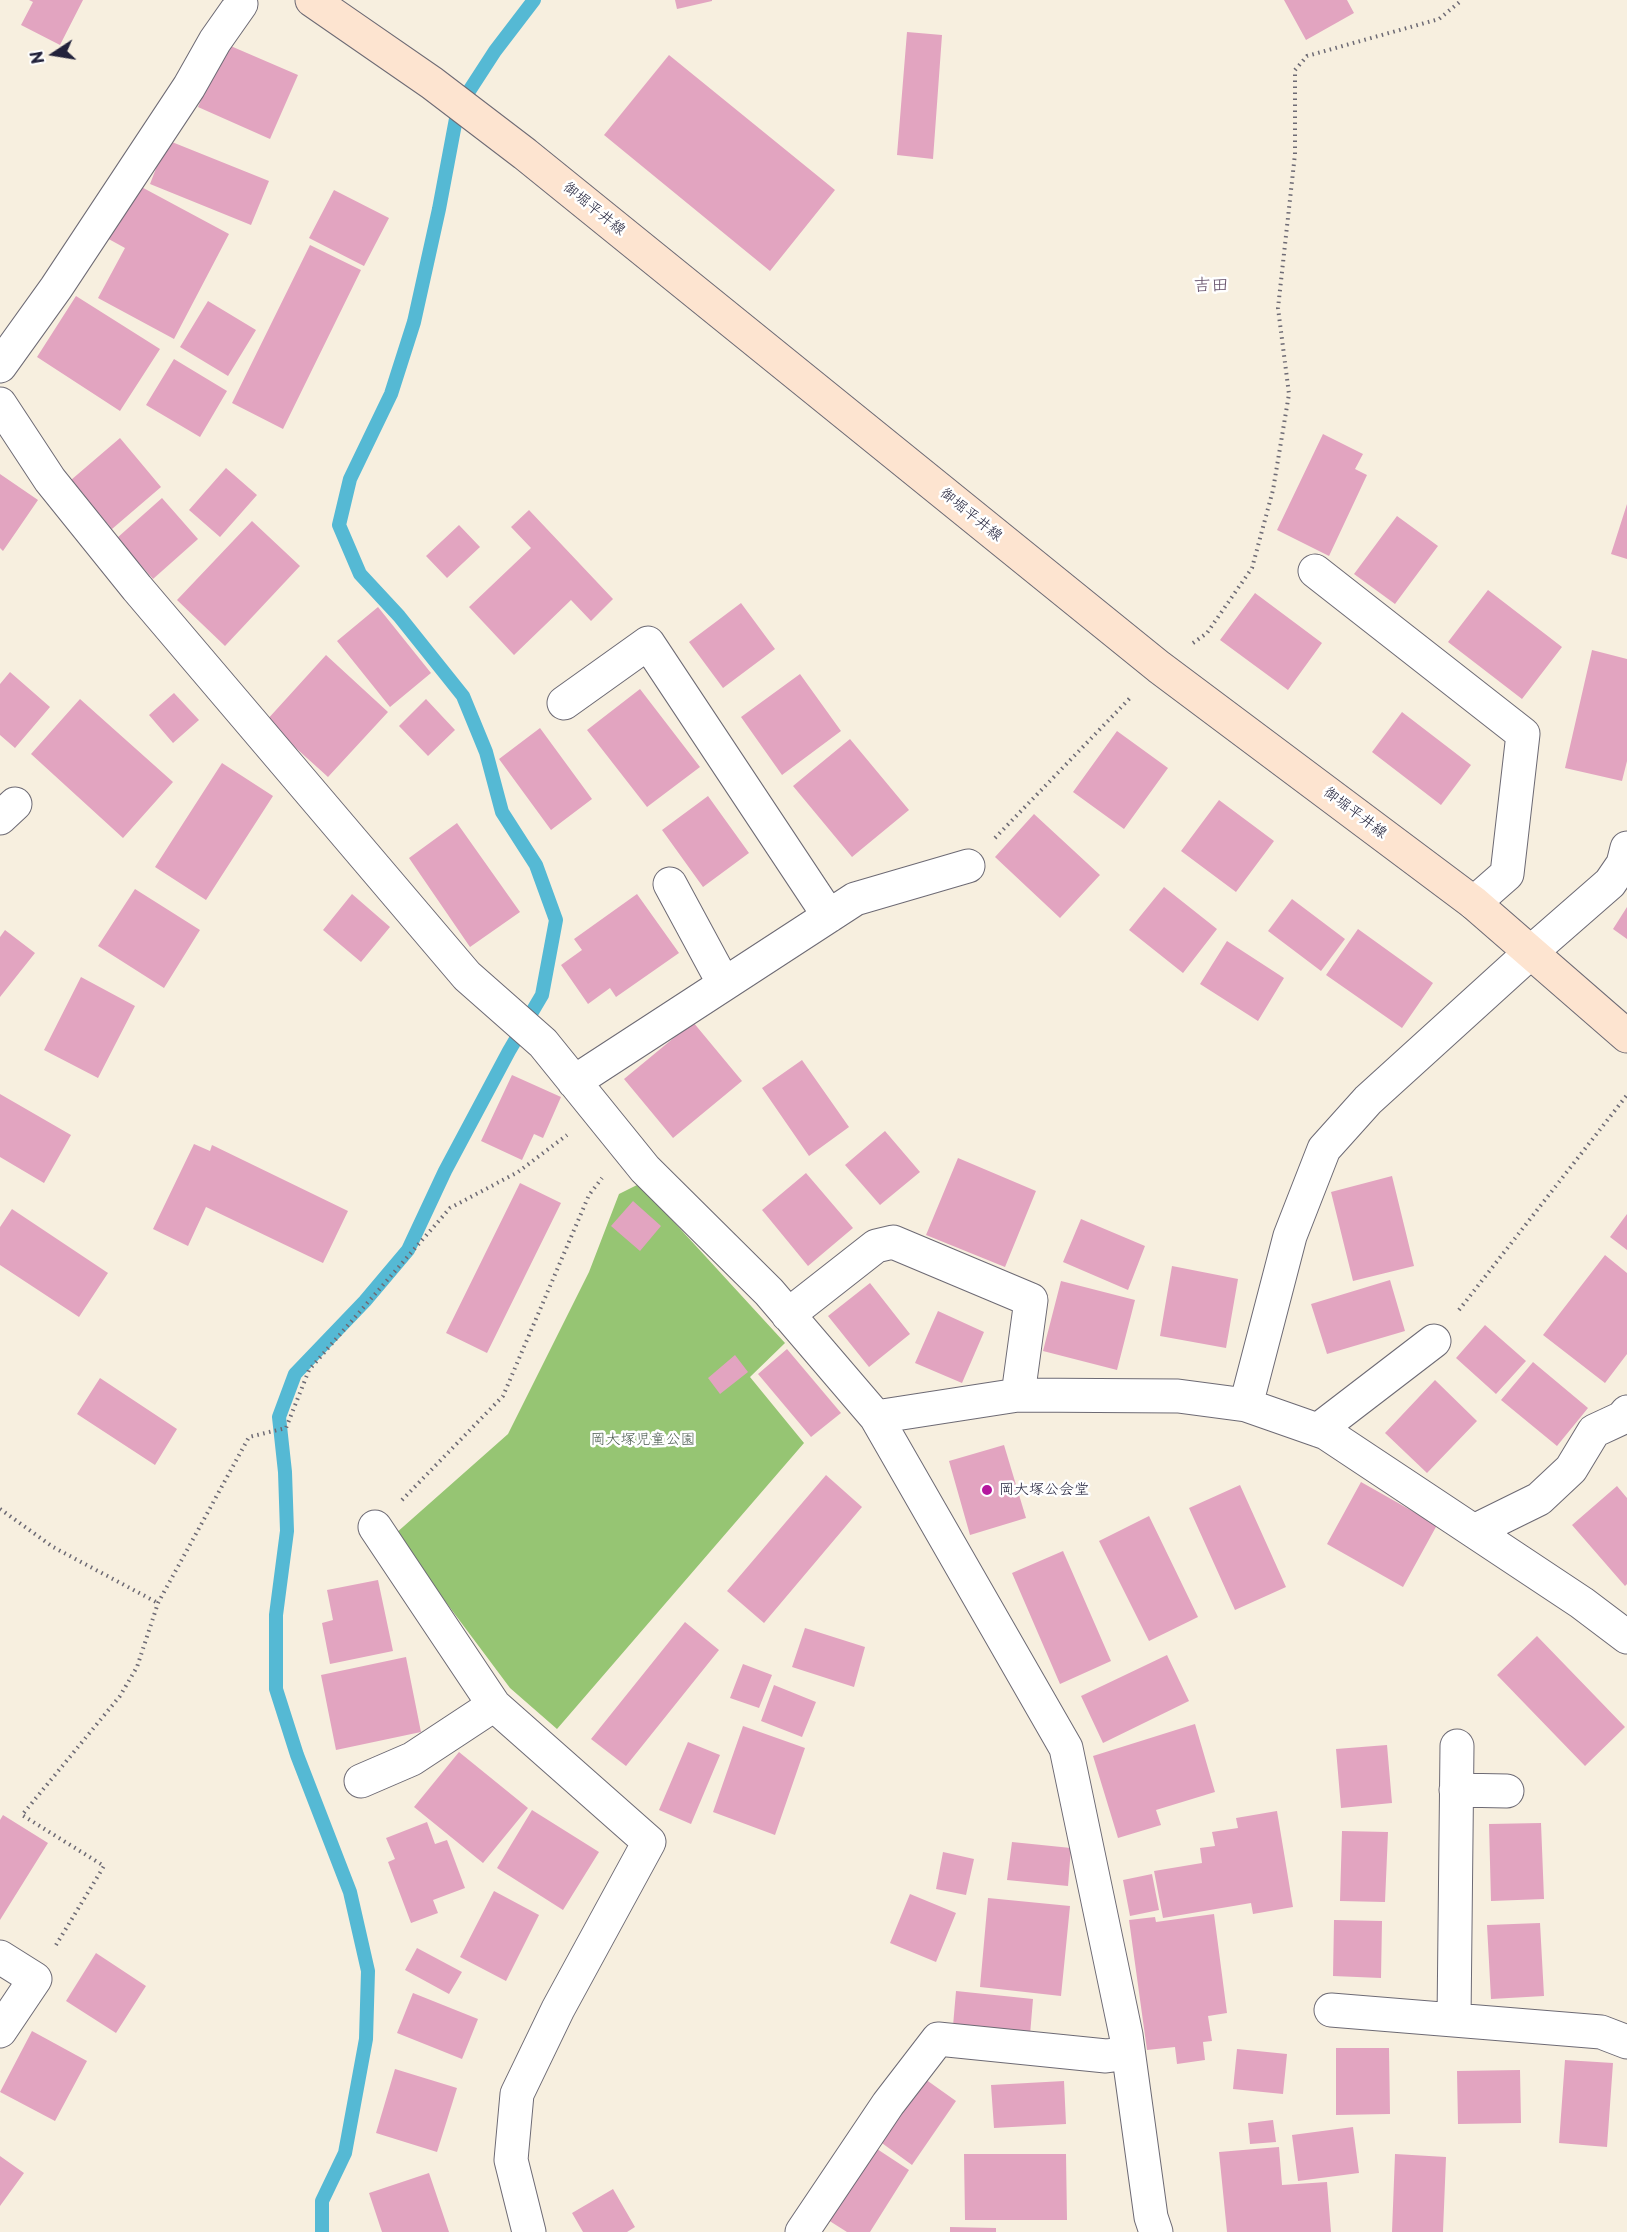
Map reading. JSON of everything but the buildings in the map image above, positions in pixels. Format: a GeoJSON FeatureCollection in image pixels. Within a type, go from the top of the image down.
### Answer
{"type":"FeatureCollection","features":[{"type":"Feature","properties":{"kind":"street"},"geometry":{"type":"LineString","coordinates":[[0,366],[56,288],[189,87],[215,41],[241,4],[240,0]]}},
{"type":"Feature","properties":{"kind":"street","name":"御堀平井線"},"geometry":{"type":"LineString","coordinates":[[312,0],[432,83],[525,154],[1159,667],[1474,903],[1627,1036]]}},
{"type":"Feature","properties":{"kind":"street"},"geometry":{"type":"LineString","coordinates":[[0,404],[50,480],[137,588],[467,976],[543,1043],[645,1169],[769,1292],[876,1417],[1066,1748],[1128,2053],[1151,2217],[1156,2232]]}},
{"type":"Feature","properties":{"kind":"street"},"geometry":{"type":"LineString","coordinates":[[1315,571],[1523,735],[1507,874],[1474,903]]}},
{"type":"Feature","properties":{"kind":"street"},"geometry":{"type":"LineString","coordinates":[[564,703],[648,643],[828,916]]}},
{"type":"Feature","properties":{"kind":"street"},"geometry":{"type":"LineString","coordinates":[[1246,1405],[1290,1236],[1324,1149],[1368,1100],[1610,883],[1623,864],[1627,848]]}},
{"type":"Feature","properties":{"kind":"street"},"geometry":{"type":"LineString","coordinates":[[574,1082],[855,899],[968,866]]}},
{"type":"Feature","properties":{"kind":"street"},"geometry":{"type":"LineString","coordinates":[[670,884],[723,984]]}},
{"type":"Feature","properties":{"kind":"street"},"geometry":{"type":"LineString","coordinates":[[788,1315],[876,1246],[892,1242],[1031,1300],[1018,1395]]}},
{"type":"Feature","properties":{"kind":"street"},"geometry":{"type":"LineString","coordinates":[[1318,1430],[1434,1341]]}},
{"type":"Feature","properties":{"kind":"street"},"geometry":{"type":"LineString","coordinates":[[876,1417],[1018,1395],[1178,1396],[1246,1405],[1326,1433],[1582,1603],[1627,1637]]}},
{"type":"Feature","properties":{"kind":"street"},"geometry":{"type":"LineString","coordinates":[[1474,1531],[1539,1499],[1571,1469],[1594,1431],[1622,1419],[1627,1412]]}},
{"type":"Feature","properties":{"kind":"street"},"geometry":{"type":"LineString","coordinates":[[375,1527],[494,1705],[648,1842],[558,2009],[517,2094],[511,2160],[529,2232]]}},
{"type":"Feature","properties":{"kind":"street"},"geometry":{"type":"LineString","coordinates":[[361,1781],[412,1759],[494,1705]]}},
{"type":"Feature","properties":{"kind":"street"},"geometry":{"type":"LineString","coordinates":[[1454,2020],[1457,1746]]}},
{"type":"Feature","properties":{"kind":"street"},"geometry":{"type":"LineString","coordinates":[[1456,1791],[1507,1791]]}},
{"type":"Feature","properties":{"kind":"street"},"geometry":{"type":"LineString","coordinates":[[0,1957],[35,1979],[0,2031]]}},
{"type":"Feature","properties":{"kind":"street"},"geometry":{"type":"LineString","coordinates":[[1331,2010],[1601,2032],[1627,2042]]}},
{"type":"Feature","properties":{"kind":"street"},"geometry":{"type":"LineString","coordinates":[[802,2232],[888,2104],[938,2039],[1106,2056],[1128,2053]]}},
{"type":"Feature","properties":{"kind":"path"},"geometry":{"type":"LineString","coordinates":[[968,866],[1159,667],[1207,633],[1252,568],[1273,490],[1289,394],[1278,308],[1295,154],[1295,70],[1307,56],[1439,19],[1462,0]]}},
{"type":"Feature","properties":{"kind":"path"},"geometry":{"type":"LineString","coordinates":[[1434,1341],[1627,1095]]}},
{"type":"Feature","properties":{"kind":"path"},"geometry":{"type":"LineString","coordinates":[[35,1979],[104,1866],[22,1815],[120,1696],[137,1666],[158,1604],[249,1437],[286,1428],[309,1370],[450,1208],[518,1172],[553,1148],[597,1110]]}},
{"type":"Feature","properties":{"kind":"path"},"geometry":{"type":"LineString","coordinates":[[375,1527],[503,1396],[589,1195],[626,1146]]}},
{"type":"Feature","properties":{"kind":"path"},"geometry":{"type":"LineString","coordinates":[[0,1509],[53,1547],[158,1604]]}},
{"type":"Feature","properties":{"kind":"green space","name":"岡大塚児童公園"},"geometry":{"type":"Polygon","coordinates":[[[639,1184],[785,1343],[750,1377],[804,1443],[557,1729],[510,1688],[395,1534],[508,1434],[589,1272],[619,1194],[639,1184]]]}},
{"type":"Feature","properties":{"kind":"waterway"},"geometry":{"type":"LineString","coordinates":[[322,2232],[322,2201],[345,2153],[366,2039],[368,1971],[350,1892],[297,1755],[276,1689],[276,1615],[287,1531],[285,1472],[279,1417],[295,1374],[365,1301],[408,1250],[445,1171],[509,1051],[542,995],[556,920],[536,865],[502,812],[486,752],[463,696],[399,616],[360,574],[339,525],[350,479],[391,394],[414,322],[458,108],[495,51],[534,0]]}},
{"type":"Feature","properties":{"kind":"place","name":"岡大塚公会堂"},"geometry":{"type":"Point","coordinates":[987,1490]}},
{"type":"Feature","properties":{"kind":"district","name":"吉田"},"geometry":{"type":"Point","coordinates":[1211,286]}}]}
